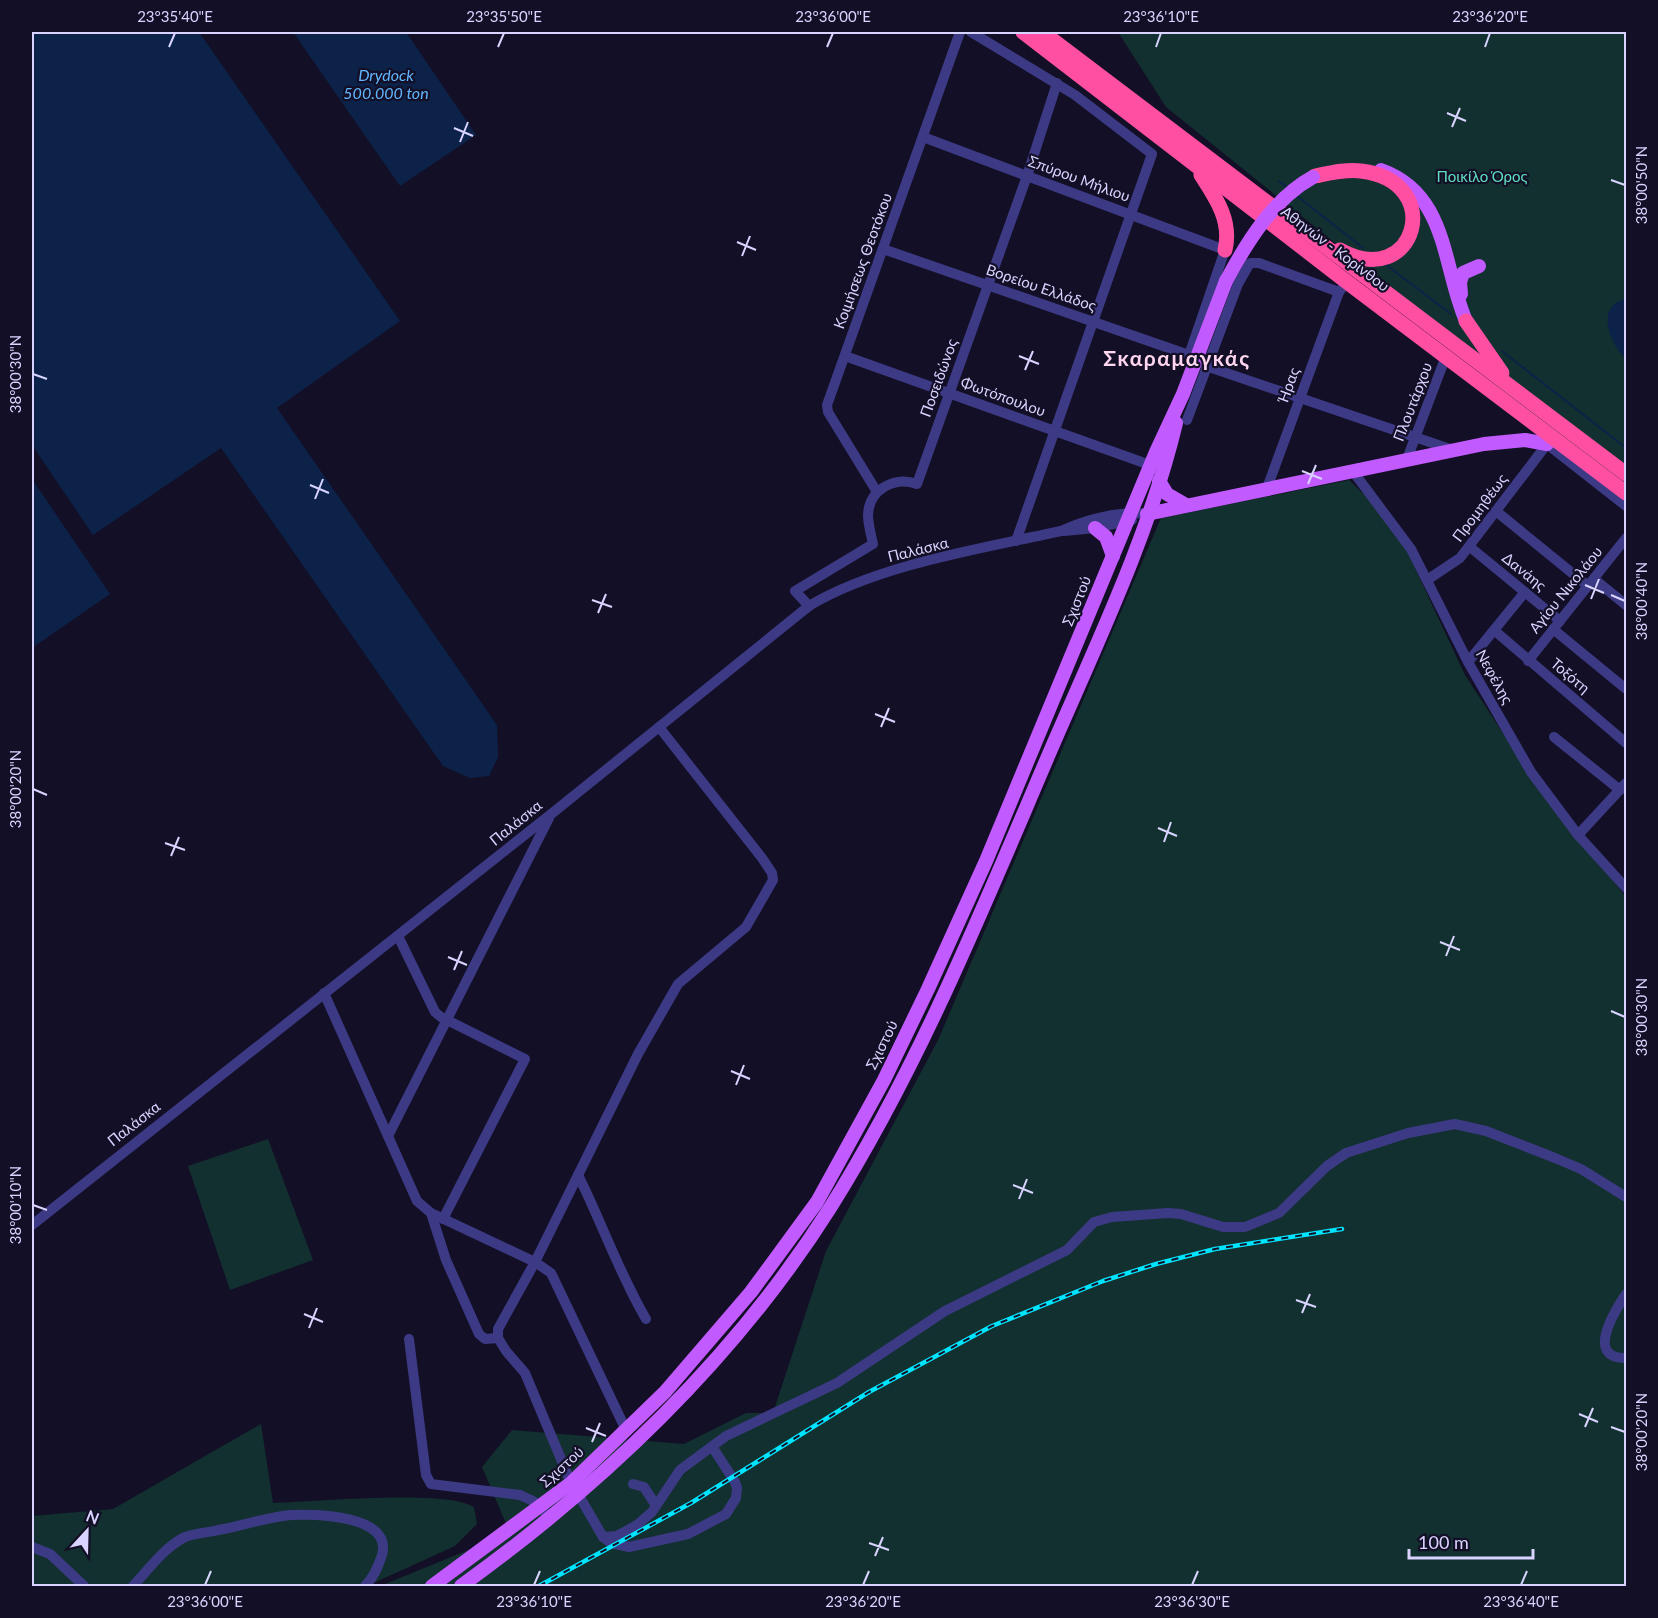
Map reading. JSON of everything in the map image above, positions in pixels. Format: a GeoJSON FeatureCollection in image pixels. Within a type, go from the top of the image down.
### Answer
{"type":"FeatureCollection","features":[{"type":"Feature","properties":{"kind":"highway","name":"Αθηνών - Κορίνθου"},"geometry":{"type":"LineString","coordinates":[[1023,32],[1196,166],[1343,287],[1446,356],[1626,492]]}},
{"type":"Feature","properties":{"kind":"highway","name":"Αθηνών - Κορίνθου"},"geometry":{"type":"LineString","coordinates":[[1042,32],[1626,474]]}},
{"type":"Feature","properties":{"kind":"highway"},"geometry":{"type":"LineString","coordinates":[[1196,166],[1225,219],[1227,239],[1225,250]]}},
{"type":"Feature","properties":{"kind":"highway"},"geometry":{"type":"LineString","coordinates":[[1298,227],[1348,254],[1368,260],[1392,255],[1405,244],[1415,222],[1414,209],[1407,194],[1395,183],[1378,175],[1357,171],[1314,176]]}},
{"type":"Feature","properties":{"kind":"highway"},"geometry":{"type":"LineString","coordinates":[[1466,321],[1510,385]]}},
{"type":"Feature","properties":{"kind":"highway"},"geometry":{"type":"LineString","coordinates":[[1547,444],[1610,480]]}},
{"type":"Feature","properties":{"kind":"main road","name":"Σχιστού"},"geometry":{"type":"LineString","coordinates":[[575,1489],[626,1430],[698,1355],[752,1292],[811,1210],[884,1080],[986,861],[1113,556],[1158,457],[1226,280],[1244,249],[1265,220],[1290,193],[1314,176],[1334,167],[1357,165],[1380,170],[1414,188],[1426,202],[1442,241]]}},
{"type":"Feature","properties":{"kind":"main road"},"geometry":{"type":"LineString","coordinates":[[1442,241],[1456,298],[1466,321]]}},
{"type":"Feature","properties":{"kind":"main road"},"geometry":{"type":"LineString","coordinates":[[1442,241],[1458,261],[1479,266],[1465,271],[1460,279],[1466,321]]}},
{"type":"Feature","properties":{"kind":"main road"},"geometry":{"type":"LineString","coordinates":[[1158,457],[1189,355]]}},
{"type":"Feature","properties":{"kind":"main road"},"geometry":{"type":"LineString","coordinates":[[1158,457],[1187,420]]}},
{"type":"Feature","properties":{"kind":"main road"},"geometry":{"type":"LineString","coordinates":[[1148,514],[1352,470],[1510,440],[1547,444]]}},
{"type":"Feature","properties":{"kind":"main road","name":"Σχιστού"},"geometry":{"type":"LineString","coordinates":[[461,1587],[676,1402],[710,1366],[786,1271],[850,1174],[917,1048],[1001,868],[1121,587],[1159,481],[1158,457]]}},
{"type":"Feature","properties":{"kind":"main road"},"geometry":{"type":"LineString","coordinates":[[1159,481],[1167,494],[1186,505]]}},
{"type":"Feature","properties":{"kind":"main road"},"geometry":{"type":"LineString","coordinates":[[1095,528],[1106,537],[1113,556]]}},
{"type":"Feature","properties":{"kind":"main road","name":"Σχιστού"},"geometry":{"type":"LineString","coordinates":[[432,1587],[545,1513]]}},
{"type":"Feature","properties":{"kind":"street","name":"Κοιμήσεως Θεοτόκου"},"geometry":{"type":"LineString","coordinates":[[877,492],[827,409],[960,32]]}},
{"type":"Feature","properties":{"kind":"street"},"geometry":{"type":"LineString","coordinates":[[971,32],[1057,83],[1152,154],[1016,541]]}},
{"type":"Feature","properties":{"kind":"street","name":"Ποσειδώνος"},"geometry":{"type":"LineString","coordinates":[[877,492],[895,482],[917,484],[1027,176],[1057,83]]}},
{"type":"Feature","properties":{"kind":"street","name":"Σπύρου Μήλιου"},"geometry":{"type":"LineString","coordinates":[[922,137],[1225,250]]}},
{"type":"Feature","properties":{"kind":"street","name":"Βορείου Ελλάδος"},"geometry":{"type":"LineString","coordinates":[[882,249],[1189,355]]}},
{"type":"Feature","properties":{"kind":"street"},"geometry":{"type":"LineString","coordinates":[[1189,355],[1225,250]]}},
{"type":"Feature","properties":{"kind":"street"},"geometry":{"type":"LineString","coordinates":[[1187,420],[1238,284],[1250,263],[1259,263],[1343,287]]}},
{"type":"Feature","properties":{"kind":"street","name":"Ήρας"},"geometry":{"type":"LineString","coordinates":[[1267,488],[1343,287]]}},
{"type":"Feature","properties":{"kind":"street","name":"Φωτόπουλου"},"geometry":{"type":"LineString","coordinates":[[845,356],[1055,431],[1158,457]]}},
{"type":"Feature","properties":{"kind":"street","name":"Πλουτάρχου"},"geometry":{"type":"LineString","coordinates":[[1407,459],[1446,356]]}},
{"type":"Feature","properties":{"kind":"street"},"geometry":{"type":"LineString","coordinates":[[1206,366],[1415,439],[1454,450]]}},
{"type":"Feature","properties":{"kind":"street"},"geometry":{"type":"LineString","coordinates":[[1547,444],[1626,506]]}},
{"type":"Feature","properties":{"kind":"street","name":"Προμηθέως"},"geometry":{"type":"LineString","coordinates":[[1426,580],[1449,568],[1470,547],[1547,444]]}},
{"type":"Feature","properties":{"kind":"street","name":"Νεφέλης"},"geometry":{"type":"LineString","coordinates":[[1352,470],[1401,533],[1516,748],[1578,835],[1626,888]]}},
{"type":"Feature","properties":{"kind":"street"},"geometry":{"type":"LineString","coordinates":[[809,606],[795,591],[873,544],[868,513],[877,492]]}},
{"type":"Feature","properties":{"kind":"street"},"geometry":{"type":"LineString","coordinates":[[1496,511],[1591,582],[1626,605]]}},
{"type":"Feature","properties":{"kind":"street","name":"Παλάσκα"},"geometry":{"type":"LineString","coordinates":[[1061,531],[1076,524],[1148,514]]}},
{"type":"Feature","properties":{"kind":"street","name":"Παλάσκα"},"geometry":{"type":"LineString","coordinates":[[32,1225],[550,815],[809,606],[858,582],[1016,541],[1061,531],[1095,528],[1130,517]]}},
{"type":"Feature","properties":{"kind":"street","name":"Αγίου Νικολάου"},"geometry":{"type":"LineString","coordinates":[[1528,661],[1626,538]]}},
{"type":"Feature","properties":{"kind":"street","name":"Δανάης"},"geometry":{"type":"LineString","coordinates":[[1470,547],[1525,592],[1626,689]]}},
{"type":"Feature","properties":{"kind":"street"},"geometry":{"type":"LineString","coordinates":[[1468,662],[1495,632],[1525,592]]}},
{"type":"Feature","properties":{"kind":"street","name":"Τοξότη"},"geometry":{"type":"LineString","coordinates":[[1495,632],[1626,743]]}},
{"type":"Feature","properties":{"kind":"street"},"geometry":{"type":"LineString","coordinates":[[659,727],[762,858],[772,873],[773,880],[746,927],[678,984],[639,1054],[535,1262],[498,1329],[498,1338],[525,1373],[575,1489],[603,1537],[611,1543],[629,1547],[688,1534],[726,1514],[736,1498],[737,1488],[713,1448]]}},
{"type":"Feature","properties":{"kind":"street"},"geometry":{"type":"LineString","coordinates":[[1554,737],[1623,787],[1578,835]]}},
{"type":"Feature","properties":{"kind":"street"},"geometry":{"type":"LineString","coordinates":[[388,1136],[550,815]]}},
{"type":"Feature","properties":{"kind":"street"},"geometry":{"type":"LineString","coordinates":[[398,936],[435,1012],[525,1059],[443,1219]]}},
{"type":"Feature","properties":{"kind":"street"},"geometry":{"type":"LineString","coordinates":[[324,993],[417,1202],[431,1213],[535,1262],[551,1273],[626,1430]]}},
{"type":"Feature","properties":{"kind":"street"},"geometry":{"type":"LineString","coordinates":[[603,1537],[626,1532],[652,1512],[680,1470],[744,1427],[837,1383],[954,1306],[1067,1250],[1090,1224],[1112,1217],[1168,1213],[1223,1227],[1245,1227],[1279,1214],[1327,1166],[1346,1153],[1408,1133],[1444,1125],[1470,1126],[1581,1169],[1626,1197]]}},
{"type":"Feature","properties":{"kind":"street"},"geometry":{"type":"LineString","coordinates":[[578,1175],[599,1215],[624,1282],[646,1319]]}},
{"type":"Feature","properties":{"kind":"street"},"geometry":{"type":"LineString","coordinates":[[431,1213],[446,1260],[479,1334],[484,1339],[498,1338]]}},
{"type":"Feature","properties":{"kind":"street"},"geometry":{"type":"LineString","coordinates":[[1626,1294],[1614,1312],[1604,1344],[1606,1352],[1611,1356],[1626,1358]]}},
{"type":"Feature","properties":{"kind":"street"},"geometry":{"type":"LineString","coordinates":[[409,1339],[426,1475],[431,1484],[520,1495],[533,1501],[545,1513]]}},
{"type":"Feature","properties":{"kind":"street"},"geometry":{"type":"LineString","coordinates":[[633,1484],[644,1487],[656,1504]]}},
{"type":"Feature","properties":{"kind":"street"},"geometry":{"type":"LineString","coordinates":[[133,1587],[158,1558],[183,1538],[290,1515],[340,1518],[372,1527],[380,1533],[383,1550],[378,1569],[365,1587]]}},
{"type":"Feature","properties":{"kind":"street"},"geometry":{"type":"LineString","coordinates":[[32,1547],[50,1554],[84,1587]]}},
{"type":"Feature","properties":{"kind":"green space","name":"Ποικίλο Όρος"},"geometry":{"type":"Polygon","coordinates":[[[1118,32],[1626,32],[1626,493],[1592,474],[1376,276],[1166,107],[1118,32]]]}},
{"type":"Feature","properties":{"kind":"green space"},"geometry":{"type":"Polygon","coordinates":[[[1349,480],[1369,499],[1406,549],[1465,675],[1544,796],[1626,897],[1626,1586],[380,1586],[510,1533],[482,1467],[512,1430],[684,1444],[746,1413],[773,1413],[826,1251],[938,1040],[1161,518],[1349,480]]]}},
{"type":"Feature","properties":{"kind":"green space"},"geometry":{"type":"Polygon","coordinates":[[[268,1139],[313,1260],[230,1290],[188,1166],[268,1139]]]}},
{"type":"Feature","properties":{"kind":"green space"},"geometry":{"type":"Polygon","coordinates":[[[261,1424],[273,1503],[378,1498],[436,1499],[459,1502],[474,1507],[477,1524],[455,1546],[367,1586],[32,1586],[32,1516],[113,1509],[261,1424]]]}},
{"type":"Feature","properties":{"kind":"water"},"geometry":{"type":"Polygon","coordinates":[[[32,32],[199,32],[400,321],[277,408],[497,725],[498,757],[489,776],[470,778],[443,766],[221,448],[93,535],[32,445],[32,32]]]}},
{"type":"Feature","properties":{"kind":"water","name":"Drydock 500.000 ton"},"geometry":{"type":"Polygon","coordinates":[[[293,32],[406,32],[476,135],[400,186],[293,32]]]}},
{"type":"Feature","properties":{"kind":"water"},"geometry":{"type":"Polygon","coordinates":[[[1626,299],[1626,359],[1615,345],[1608,326],[1608,317],[1610,309],[1616,303],[1626,299]]]}},
{"type":"Feature","properties":{"kind":"water"},"geometry":{"type":"Polygon","coordinates":[[[32,479],[110,594],[32,648],[32,479]]]}},
{"type":"Feature","properties":{"kind":"waterway"},"geometry":{"type":"LineString","coordinates":[[1279,181],[1288,188]]}},
{"type":"Feature","properties":{"kind":"waterway"},"geometry":{"type":"LineString","coordinates":[[1297,196],[1363,248]]}},
{"type":"Feature","properties":{"kind":"waterway"},"geometry":{"type":"LineString","coordinates":[[1385,264],[1451,314]]}},
{"type":"Feature","properties":{"kind":"waterway"},"geometry":{"type":"LineString","coordinates":[[1502,351],[1626,448]]}},
{"type":"Feature","properties":{"kind":"railway"},"geometry":{"type":"LineString","coordinates":[[539,1586],[691,1503],[869,1392],[992,1326],[1103,1281],[1156,1264],[1215,1249],[1342,1229]]}},
{"type":"Feature","properties":{"kind":"district","name":"Σκαραμαγκάς"},"geometry":{"type":"Point","coordinates":[1177,359]}}]}
